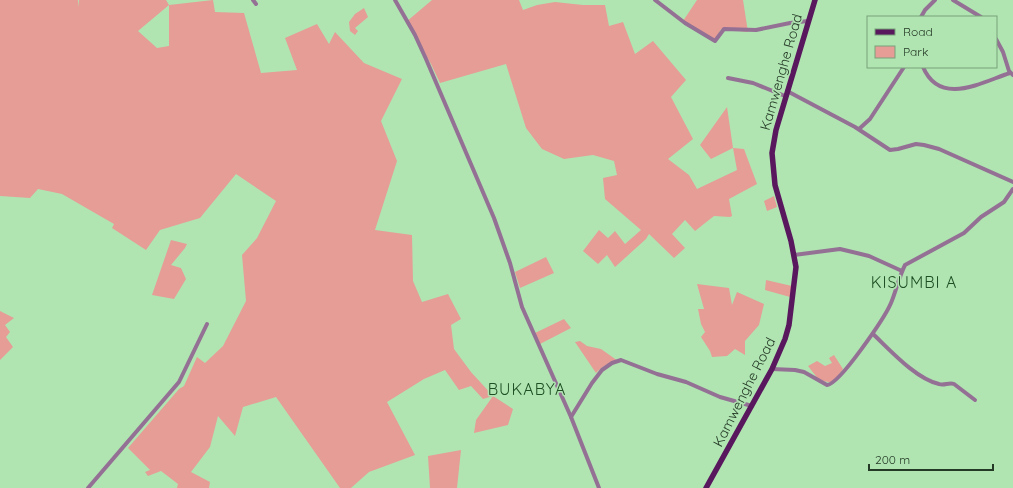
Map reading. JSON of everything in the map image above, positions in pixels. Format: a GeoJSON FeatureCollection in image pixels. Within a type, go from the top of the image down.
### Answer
{"type":"FeatureCollection","features":[{"type":"Feature","properties":{"kind":"main road","name":"Kamwenghe Road"},"geometry":{"type":"LineString","coordinates":[[706,488],[772,369],[785,339],[789,325],[796,278],[796,267],[775,186],[772,153],[776,130],[786,93],[815,0]]}},
{"type":"Feature","properties":{"kind":"street"},"geometry":{"type":"LineString","coordinates":[[253,0],[256,4]]}},
{"type":"Feature","properties":{"kind":"street"},"geometry":{"type":"LineString","coordinates":[[395,0],[418,41],[494,218],[510,263],[522,307],[571,416],[599,488]]}},
{"type":"Feature","properties":{"kind":"street"},"geometry":{"type":"LineString","coordinates":[[655,0],[685,23],[715,41],[724,30],[756,30],[808,21]]}},
{"type":"Feature","properties":{"kind":"street"},"geometry":{"type":"LineString","coordinates":[[922,16],[925,10],[936,0]]}},
{"type":"Feature","properties":{"kind":"street"},"geometry":{"type":"LineString","coordinates":[[953,0],[979,16]]}},
{"type":"Feature","properties":{"kind":"street"},"geometry":{"type":"LineString","coordinates":[[923,68],[927,76],[932,81],[949,90],[960,90],[1012,74],[997,41]]}},
{"type":"Feature","properties":{"kind":"street"},"geometry":{"type":"LineString","coordinates":[[858,129],[870,119],[903,68]]}},
{"type":"Feature","properties":{"kind":"street"},"geometry":{"type":"LineString","coordinates":[[728,78],[753,83],[786,93],[858,129],[890,150],[916,144],[924,145],[939,149],[1013,182]]}},
{"type":"Feature","properties":{"kind":"street"},"geometry":{"type":"LineString","coordinates":[[772,369],[804,372],[827,384],[830,384],[842,373],[884,318],[905,265],[964,233],[981,217],[1004,202],[1013,189]]}},
{"type":"Feature","properties":{"kind":"street"},"geometry":{"type":"LineString","coordinates":[[794,255],[840,249],[869,256],[902,271]]}},
{"type":"Feature","properties":{"kind":"street"},"geometry":{"type":"LineString","coordinates":[[88,488],[180,382],[207,324]]}},
{"type":"Feature","properties":{"kind":"street"},"geometry":{"type":"LineString","coordinates":[[873,334],[921,376],[943,385],[950,383],[954,384],[975,400]]}},
{"type":"Feature","properties":{"kind":"street"},"geometry":{"type":"LineString","coordinates":[[571,416],[602,370],[612,363],[621,360],[657,374],[686,382],[720,397],[752,406]]}},
{"type":"Feature","properties":{"kind":"green space"},"geometry":{"type":"Polygon","coordinates":[[[0,0],[78,0],[79,7],[79,0],[166,0],[169,5],[213,0],[215,12],[244,13],[261,73],[297,70],[285,38],[317,24],[329,44],[335,32],[364,63],[402,79],[381,121],[397,161],[375,230],[412,235],[413,281],[422,302],[448,294],[461,319],[451,325],[454,349],[471,372],[493,396],[483,399],[471,386],[459,390],[445,370],[424,379],[387,402],[415,455],[369,472],[351,488],[340,488],[276,397],[243,407],[235,436],[218,416],[210,447],[191,472],[210,482],[209,488],[177,488],[178,484],[161,471],[148,476],[145,472],[150,470],[128,448],[179,389],[184,386],[197,357],[205,363],[223,346],[246,301],[242,255],[257,238],[276,201],[236,174],[200,218],[160,230],[146,250],[112,228],[114,224],[62,194],[38,189],[30,198],[0,196],[0,0]],[[169,5],[138,31],[157,48],[169,46],[169,5]]]}},
{"type":"Feature","properties":{"kind":"green space"},"geometry":{"type":"Polygon","coordinates":[[[432,0],[519,0],[523,10],[537,5],[555,2],[583,5],[605,5],[609,26],[623,22],[635,54],[653,41],[686,80],[671,97],[693,139],[668,159],[689,175],[697,189],[737,170],[733,148],[744,149],[757,184],[729,199],[732,216],[730,217],[714,216],[695,231],[685,220],[672,234],[685,248],[674,258],[649,234],[646,239],[615,267],[607,255],[598,264],[583,251],[599,230],[608,238],[615,231],[625,244],[641,230],[605,199],[603,178],[617,175],[614,161],[593,155],[564,159],[542,149],[526,128],[506,64],[440,83],[431,64],[406,22],[432,0]]]}},
{"type":"Feature","properties":{"kind":"green space"},"geometry":{"type":"Polygon","coordinates":[[[697,0],[743,0],[748,32],[721,29],[715,40],[683,21],[697,0]]]}},
{"type":"Feature","properties":{"kind":"green space"},"geometry":{"type":"Polygon","coordinates":[[[364,8],[368,17],[355,28],[358,31],[355,35],[350,31],[349,22],[355,14],[364,8]]]}},
{"type":"Feature","properties":{"kind":"green space"},"geometry":{"type":"Polygon","coordinates":[[[727,107],[733,148],[711,159],[700,145],[727,107]]]}},
{"type":"Feature","properties":{"kind":"green space"},"geometry":{"type":"Polygon","coordinates":[[[774,196],[777,207],[767,211],[764,201],[774,196]]]}},
{"type":"Feature","properties":{"kind":"green space"},"geometry":{"type":"Polygon","coordinates":[[[171,240],[187,244],[171,265],[181,268],[186,279],[174,299],[152,295],[171,240]]]}},
{"type":"Feature","properties":{"kind":"green space"},"geometry":{"type":"Polygon","coordinates":[[[546,257],[554,273],[520,288],[515,272],[546,257]]]}},
{"type":"Feature","properties":{"kind":"green space"},"geometry":{"type":"Polygon","coordinates":[[[766,280],[792,286],[790,297],[765,290],[766,280]]]}},
{"type":"Feature","properties":{"kind":"green space"},"geometry":{"type":"Polygon","coordinates":[[[697,284],[729,288],[732,305],[737,292],[764,304],[759,325],[745,341],[745,355],[735,349],[727,356],[712,357],[701,337],[705,332],[701,324],[698,309],[704,309],[697,284]]]}},
{"type":"Feature","properties":{"kind":"green space"},"geometry":{"type":"Polygon","coordinates":[[[0,311],[14,318],[5,325],[10,332],[6,337],[13,347],[0,360],[0,311]]]}},
{"type":"Feature","properties":{"kind":"green space"},"geometry":{"type":"Polygon","coordinates":[[[564,319],[571,328],[540,344],[535,333],[564,319]]]}},
{"type":"Feature","properties":{"kind":"green space"},"geometry":{"type":"Polygon","coordinates":[[[580,341],[587,346],[601,349],[618,361],[606,365],[596,373],[575,342],[580,341]]]}},
{"type":"Feature","properties":{"kind":"green space"},"geometry":{"type":"Polygon","coordinates":[[[834,355],[843,369],[833,383],[819,380],[808,366],[817,361],[825,366],[832,363],[829,358],[834,355]]]}},
{"type":"Feature","properties":{"kind":"green space"},"geometry":{"type":"Polygon","coordinates":[[[493,396],[513,409],[508,425],[474,433],[476,420],[493,396]]]}},
{"type":"Feature","properties":{"kind":"green space"},"geometry":{"type":"Polygon","coordinates":[[[461,450],[457,488],[430,488],[428,456],[461,450]]]}},
{"type":"Feature","properties":{"kind":"district","name":"KISUMBI A"},"geometry":{"type":"Point","coordinates":[914,282]}},
{"type":"Feature","properties":{"kind":"district","name":"BUKABYA"},"geometry":{"type":"Point","coordinates":[527,389]}}]}
